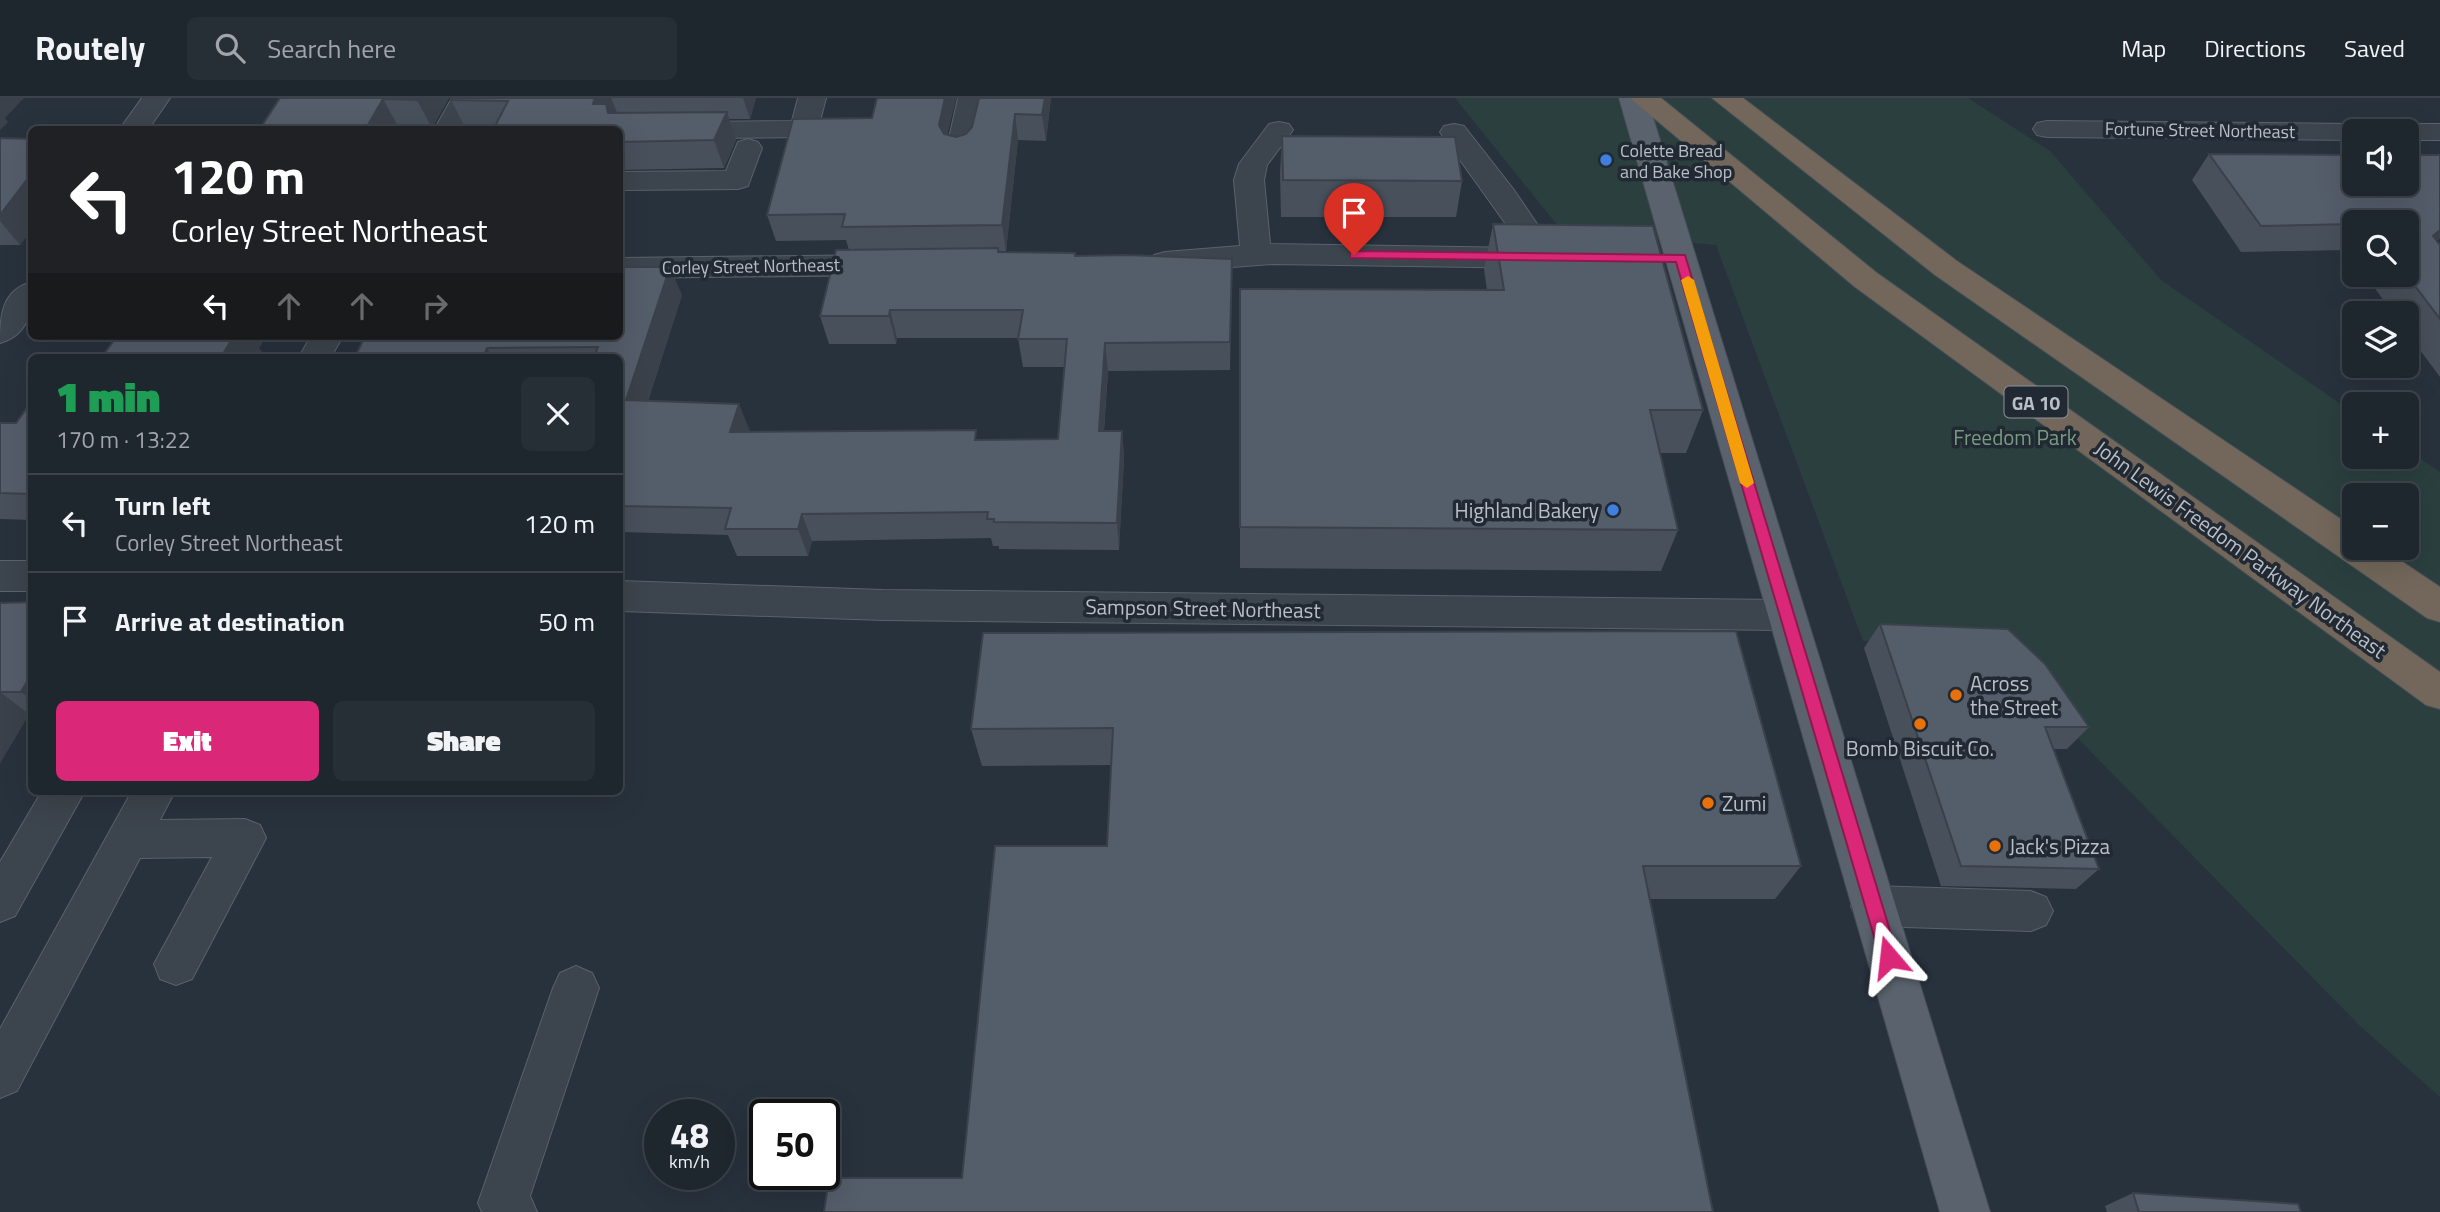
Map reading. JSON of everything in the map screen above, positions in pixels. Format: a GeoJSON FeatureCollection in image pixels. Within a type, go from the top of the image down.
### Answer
{"type":"FeatureCollection","features":[{"type":"Feature","properties":{"kind":"highway","name":"John Lewis Freedom Parkway Northeast"},"geometry":{"type":"LineString","coordinates":[[1644,98],[1866,280],[2440,693]]}},
{"type":"Feature","properties":{"kind":"highway","name":"GA 10"},"geometry":{"type":"LineString","coordinates":[[1726,98],[1946,268],[2342,539]]}},
{"type":"Feature","properties":{"kind":"highway","name":"GA 10"},"geometry":{"type":"LineString","coordinates":[[2373,560],[2440,607]]}},
{"type":"Feature","properties":{"kind":"main road"},"geometry":{"type":"LineString","coordinates":[[1633,98],[1669,255],[1786,615],[1965,1212]]}},
{"type":"Feature","properties":{"kind":"street"},"geometry":{"type":"LineString","coordinates":[[136,126],[156,98]]}},
{"type":"Feature","properties":{"kind":"street"},"geometry":{"type":"LineString","coordinates":[[450,126],[466,98]]}},
{"type":"Feature","properties":{"kind":"street"},"geometry":{"type":"LineString","coordinates":[[623,131],[804,129],[812,98]]}},
{"type":"Feature","properties":{"kind":"street"},"geometry":{"type":"LineString","coordinates":[[960,152],[972,98]]}},
{"type":"Feature","properties":{"kind":"street","name":"Fortune Street Northeast"},"geometry":{"type":"LineString","coordinates":[[2047,129],[2139,119],[2342,131]]}},
{"type":"Feature","properties":{"kind":"street"},"geometry":{"type":"LineString","coordinates":[[1256,255],[1249,180],[1253,164],[1279,130]]}},
{"type":"Feature","properties":{"kind":"street"},"geometry":{"type":"LineString","coordinates":[[1137,262],[1256,255],[1558,258],[1504,197],[1454,132]]}},
{"type":"Feature","properties":{"kind":"street"},"geometry":{"type":"LineString","coordinates":[[2419,132],[2440,132]]}},
{"type":"Feature","properties":{"kind":"street"},"geometry":{"type":"LineString","coordinates":[[623,181],[738,180],[748,148]]}},
{"type":"Feature","properties":{"kind":"street","name":"Corley Street Northeast"},"geometry":{"type":"LineString","coordinates":[[623,268],[913,265]]}},
{"type":"Feature","properties":{"kind":"street"},"geometry":{"type":"LineString","coordinates":[[0,332],[28,297]]}},
{"type":"Feature","properties":{"kind":"street"},"geometry":{"type":"LineString","coordinates":[[0,576],[28,576]]}},
{"type":"Feature","properties":{"kind":"street","name":"Sampson Street Northeast"},"geometry":{"type":"LineString","coordinates":[[623,596],[883,605],[1786,615]]}},
{"type":"Feature","properties":{"kind":"street"},"geometry":{"type":"LineString","coordinates":[[0,902],[62,795]]}},
{"type":"Feature","properties":{"kind":"street"},"geometry":{"type":"LineString","coordinates":[[0,1075],[152,795]]}},
{"type":"Feature","properties":{"kind":"street"},"geometry":{"type":"LineString","coordinates":[[127,839],[245,838],[176,964]]}},
{"type":"Feature","properties":{"kind":"street"},"geometry":{"type":"LineString","coordinates":[[1874,906],[2032,911]]}},
{"type":"Feature","properties":{"kind":"street"},"geometry":{"type":"LineString","coordinates":[[512,1212],[503,1203],[576,988]]}},
{"type":"Feature","properties":{"kind":"green space","name":"Freedom Park"},"geometry":{"type":"Polygon","coordinates":[[[1455,98],[1968,98],[2050,151],[2161,280],[2342,405],[2342,469],[2419,469],[2419,458],[2440,472],[2440,1097],[2360,1026],[1990,649],[1863,641],[1716,245],[1562,231],[1455,98]]]}},
{"type":"Feature","properties":{"kind":"building"},"geometry":{"type":"Polygon","coordinates":[[[280,98],[418,98],[383,99],[367,126],[262,126],[280,98]]]}},
{"type":"Feature","properties":{"kind":"building"},"geometry":{"type":"Polygon","coordinates":[[[595,98],[593,104],[606,104],[608,113],[727,112],[714,140],[623,142],[623,126],[495,126],[508,101],[451,100],[595,98]]]}},
{"type":"Feature","properties":{"kind":"building"},"geometry":{"type":"Polygon","coordinates":[[[877,98],[945,98],[939,125],[944,134],[956,137],[966,134],[972,127],[979,98],[1045,98],[1042,115],[1015,114],[1002,225],[842,227],[845,214],[767,215],[793,119],[872,118],[877,98]]]}},
{"type":"Feature","properties":{"kind":"building"},"geometry":{"type":"Polygon","coordinates":[[[1282,136],[1455,137],[1462,181],[1283,180],[1282,136]]]}},
{"type":"Feature","properties":{"kind":"building"},"geometry":{"type":"Polygon","coordinates":[[[0,138],[28,139],[28,178],[0,215],[0,138]]]}},
{"type":"Feature","properties":{"kind":"building"},"geometry":{"type":"Polygon","coordinates":[[[2209,154],[2342,155],[2342,196],[2419,196],[2419,155],[2440,155],[2440,230],[2433,236],[2440,245],[2440,319],[2416,287],[2419,287],[2419,210],[2342,210],[2342,224],[2261,226],[2209,154]]]}},
{"type":"Feature","properties":{"kind":"building"},"geometry":{"type":"Polygon","coordinates":[[[1493,224],[1653,226],[1703,410],[1650,410],[1678,530],[1240,527],[1240,289],[1504,290],[1493,224]]]}},
{"type":"Feature","properties":{"kind":"building"},"geometry":{"type":"Polygon","coordinates":[[[998,248],[998,252],[1075,253],[1075,256],[1232,259],[1230,342],[1105,343],[1099,431],[1122,431],[1117,523],[994,522],[994,519],[987,519],[988,512],[802,514],[798,529],[725,529],[731,508],[623,506],[623,354],[595,354],[598,347],[487,348],[484,354],[356,354],[363,340],[623,340],[623,267],[670,267],[626,400],[739,404],[730,432],[976,430],[975,440],[1058,439],[1067,339],[1018,339],[1023,310],[890,310],[889,316],[820,316],[836,250],[998,248]]]}},
{"type":"Feature","properties":{"kind":"building"},"geometry":{"type":"Polygon","coordinates":[[[114,340],[232,340],[223,354],[104,354],[114,340]]]}},
{"type":"Feature","properties":{"kind":"building"},"geometry":{"type":"Polygon","coordinates":[[[28,406],[28,494],[0,493],[0,423],[16,423],[28,406]]]}},
{"type":"Feature","properties":{"kind":"building"},"geometry":{"type":"Polygon","coordinates":[[[28,602],[28,680],[21,692],[0,692],[0,603],[28,602]]]}},
{"type":"Feature","properties":{"kind":"building"},"geometry":{"type":"Polygon","coordinates":[[[1880,624],[2008,629],[2045,664],[2089,727],[2045,727],[2099,869],[1961,866],[1880,624]]]}},
{"type":"Feature","properties":{"kind":"building"},"geometry":{"type":"Polygon","coordinates":[[[1736,631],[1801,866],[1643,866],[1713,1212],[824,1212],[827,1190],[840,1190],[840,1178],[962,1178],[995,846],[1107,846],[1113,728],[971,729],[983,633],[1736,631]]]}},
{"type":"Feature","properties":{"kind":"building"},"geometry":{"type":"Polygon","coordinates":[[[2133,1193],[2298,1204],[2301,1212],[2139,1212],[2133,1193]]]}},
{"type":"Feature","properties":{"kind":"slow traffic"},"geometry":{"type":"LineString","coordinates":[[1688,280],[1747,483]]}},
{"type":"Feature","properties":{"kind":"place","name":"Colette Bread and Bake Shop"},"geometry":{"type":"Point","coordinates":[1606,160]}},
{"type":"Feature","properties":{"kind":"place","name":"Highland Bakery"},"geometry":{"type":"Point","coordinates":[1613,510]}},
{"type":"Feature","properties":{"kind":"place","name":"Across the Street"},"geometry":{"type":"Point","coordinates":[1956,695]}},
{"type":"Feature","properties":{"kind":"place","name":"Bomb Biscuit Co."},"geometry":{"type":"Point","coordinates":[1920,724]}},
{"type":"Feature","properties":{"kind":"place","name":"Zumi"},"geometry":{"type":"Point","coordinates":[1708,803]}},
{"type":"Feature","properties":{"kind":"place","name":"Jack's Pizza"},"geometry":{"type":"Point","coordinates":[1995,846]}},
{"type":"Feature","properties":{"kind":"route"},"geometry":{"type":"LineString","coordinates":[[1354,255],[1681,258],[1889,957]]}}]}
